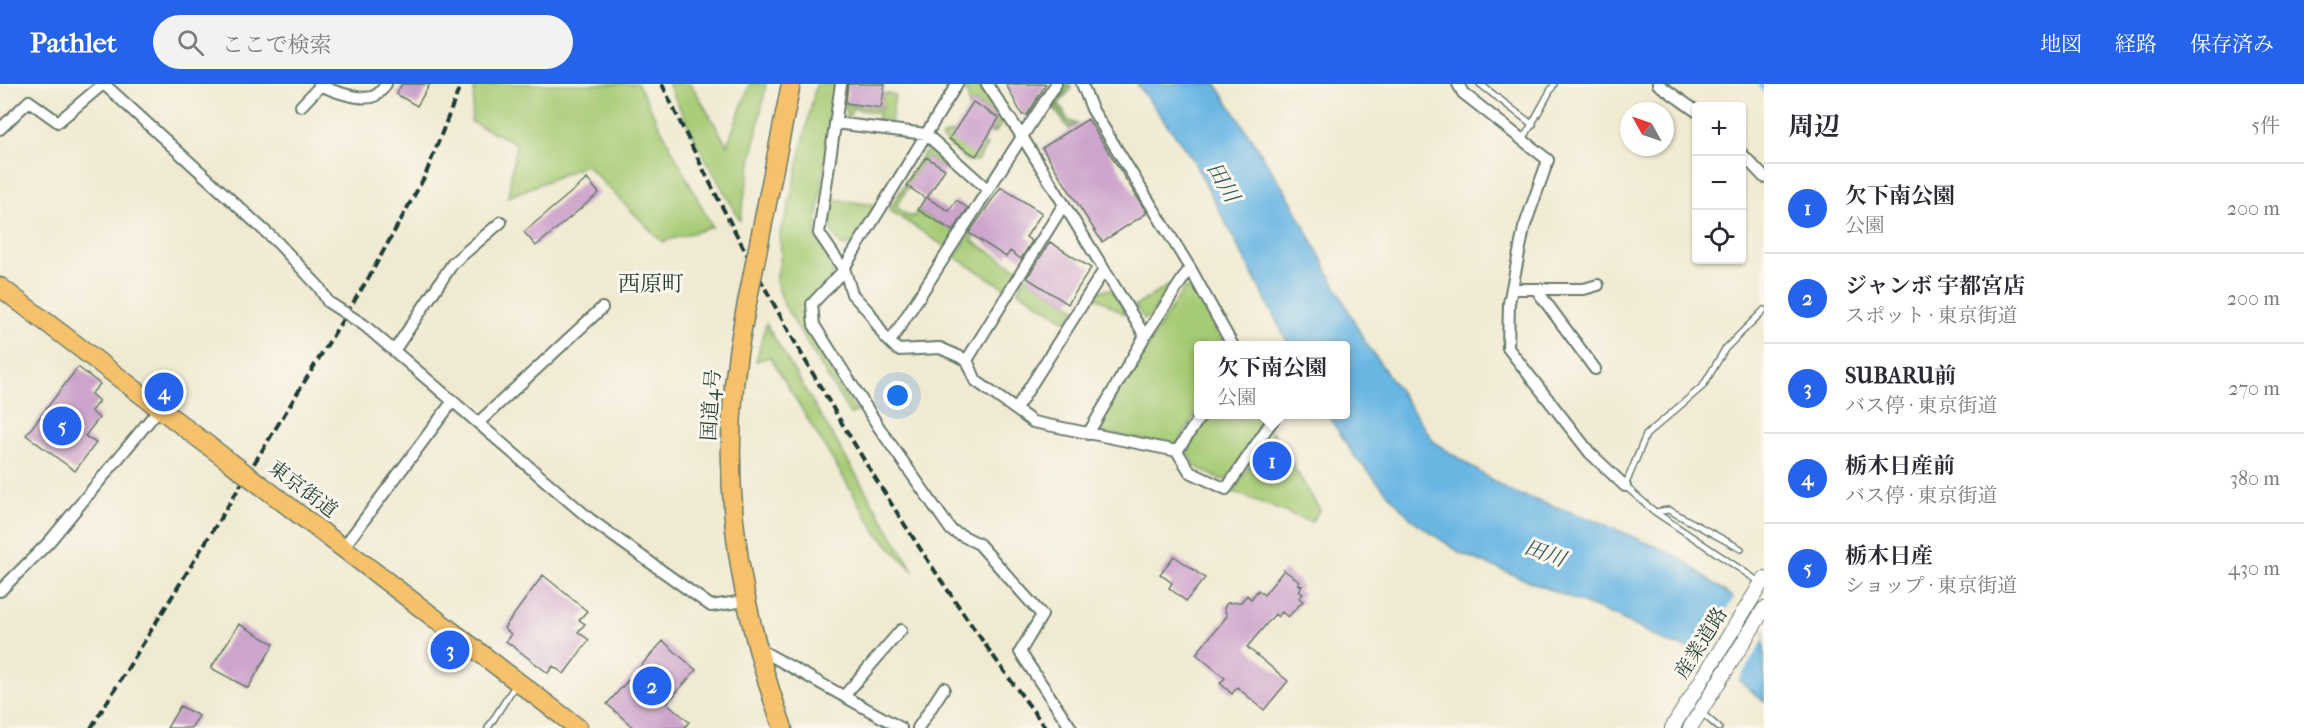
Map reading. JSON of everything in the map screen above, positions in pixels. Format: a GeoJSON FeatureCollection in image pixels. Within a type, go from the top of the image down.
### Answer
{"type":"FeatureCollection","features":[{"type":"Feature","properties":{"kind":"highway","name":"国道4号"},"geometry":{"type":"LineString","coordinates":[[783,728],[745,601],[731,499],[730,448],[735,378],[744,318],[791,84]]}},
{"type":"Feature","properties":{"kind":"highway","name":"東京街道"},"geometry":{"type":"LineString","coordinates":[[0,287],[578,728]]}},
{"type":"Feature","properties":{"kind":"street"},"geometry":{"type":"LineString","coordinates":[[0,129],[29,101],[58,122],[104,84],[278,243],[319,287],[328,302],[364,325],[591,520],[711,606],[745,601]]}},
{"type":"Feature","properties":{"kind":"street"},"geometry":{"type":"LineString","coordinates":[[841,84],[819,233],[844,270],[852,294],[870,313],[884,336],[898,350],[940,348],[968,360],[976,381],[1033,422],[1177,451],[1190,472],[1226,489],[1273,419]]}},
{"type":"Feature","properties":{"kind":"street"},"geometry":{"type":"LineString","coordinates":[[957,84],[844,270],[813,304],[814,325],[880,429],[951,530],[979,544],[1042,615],[1020,652],[1071,728]]}},
{"type":"Feature","properties":{"kind":"street"},"geometry":{"type":"LineString","coordinates":[[987,84],[1023,138],[1145,336]]}},
{"type":"Feature","properties":{"kind":"street"},"geometry":{"type":"LineString","coordinates":[[890,342],[1056,84]]}},
{"type":"Feature","properties":{"kind":"street"},"geometry":{"type":"LineString","coordinates":[[1082,84],[1092,109],[1190,268],[1231,341]]}},
{"type":"Feature","properties":{"kind":"street"},"geometry":{"type":"LineString","coordinates":[[1458,84],[1463,93],[1548,160],[1524,228],[1509,303],[1508,348],[1590,453],[1624,486]]}},
{"type":"Feature","properties":{"kind":"street"},"geometry":{"type":"LineString","coordinates":[[1658,84],[1692,108]]}},
{"type":"Feature","properties":{"kind":"street"},"geometry":{"type":"LineString","coordinates":[[301,106],[320,85],[332,91],[359,97],[372,97],[382,86]]}},
{"type":"Feature","properties":{"kind":"street"},"geometry":{"type":"LineString","coordinates":[[835,123],[926,134],[987,189]]}},
{"type":"Feature","properties":{"kind":"street"},"geometry":{"type":"LineString","coordinates":[[1744,156],[1764,177]]}},
{"type":"Feature","properties":{"kind":"street"},"geometry":{"type":"LineString","coordinates":[[968,360],[1064,204]]}},
{"type":"Feature","properties":{"kind":"street"},"geometry":{"type":"LineString","coordinates":[[394,351],[453,263],[501,222]]}},
{"type":"Feature","properties":{"kind":"street"},"geometry":{"type":"LineString","coordinates":[[1088,434],[1145,336],[1190,268]]}},
{"type":"Feature","properties":{"kind":"street"},"geometry":{"type":"LineString","coordinates":[[1016,409],[1104,270]]}},
{"type":"Feature","properties":{"kind":"street"},"geometry":{"type":"LineString","coordinates":[[1512,289],[1584,289],[1598,285]]}},
{"type":"Feature","properties":{"kind":"street"},"geometry":{"type":"LineString","coordinates":[[1536,289],[1595,369]]}},
{"type":"Feature","properties":{"kind":"street"},"geometry":{"type":"LineString","coordinates":[[479,422],[602,308]]}},
{"type":"Feature","properties":{"kind":"street"},"geometry":{"type":"LineString","coordinates":[[343,548],[453,401]]}},
{"type":"Feature","properties":{"kind":"street"},"geometry":{"type":"LineString","coordinates":[[0,591],[49,542],[159,409]]}},
{"type":"Feature","properties":{"kind":"street"},"geometry":{"type":"LineString","coordinates":[[1177,451],[1199,419]]}},
{"type":"Feature","properties":{"kind":"street","name":"産業道路"},"geometry":{"type":"LineString","coordinates":[[1672,727],[1760,585]]}},
{"type":"Feature","properties":{"kind":"street","name":"産業道路"},"geometry":{"type":"LineString","coordinates":[[1690,728],[1764,609]]}},
{"type":"Feature","properties":{"kind":"street"},"geometry":{"type":"LineString","coordinates":[[844,696],[901,630]]}},
{"type":"Feature","properties":{"kind":"street"},"geometry":{"type":"LineString","coordinates":[[757,647],[901,728]]}},
{"type":"Feature","properties":{"kind":"street"},"geometry":{"type":"LineString","coordinates":[[918,728],[944,687]]}},
{"type":"Feature","properties":{"kind":"lane"},"geometry":{"type":"LineString","coordinates":[[1480,84],[1533,125]]}},
{"type":"Feature","properties":{"kind":"lane"},"geometry":{"type":"LineString","coordinates":[[1523,141],[1554,84]]}},
{"type":"Feature","properties":{"kind":"lane"},"geometry":{"type":"LineString","coordinates":[[1760,585],[1656,512],[1624,486],[1646,435],[1703,387],[1725,349],[1764,310]]}},
{"type":"Feature","properties":{"kind":"lane"},"geometry":{"type":"LineString","coordinates":[[1656,512],[1669,510],[1741,549]]}},
{"type":"Feature","properties":{"kind":"lane"},"geometry":{"type":"LineString","coordinates":[[488,728],[518,681]]}},
{"type":"Feature","properties":{"kind":"lane"},"geometry":{"type":"LineString","coordinates":[[1702,708],[1719,728]]}},
{"type":"Feature","properties":{"kind":"green space"},"geometry":{"type":"Polygon","coordinates":[[[475,84],[638,84],[712,227],[662,242],[586,165],[508,197],[516,143],[471,122],[475,84]]]}},
{"type":"Feature","properties":{"kind":"green space"},"geometry":{"type":"Polygon","coordinates":[[[668,84],[691,84],[727,145],[750,84],[766,84],[740,220],[699,147],[668,84]]]}},
{"type":"Feature","properties":{"kind":"green space"},"geometry":{"type":"Polygon","coordinates":[[[816,84],[836,84],[815,236],[838,270],[810,300],[808,323],[842,390],[857,412],[850,414],[784,305],[776,281],[781,256],[780,232],[787,214],[816,84]]]}},
{"type":"Feature","properties":{"kind":"green space"},"geometry":{"type":"Polygon","coordinates":[[[967,84],[978,84],[1004,120],[996,132],[991,133],[999,118],[974,102],[969,108],[968,95],[964,89],[967,84]]]}},
{"type":"Feature","properties":{"kind":"green space"},"geometry":{"type":"Polygon","coordinates":[[[1064,84],[1070,84],[1071,89],[1059,103],[1068,120],[1077,124],[1069,129],[1052,106],[1057,93],[1064,84]]]}},
{"type":"Feature","properties":{"kind":"green space"},"geometry":{"type":"Polygon","coordinates":[[[884,93],[895,95],[891,122],[877,121],[878,113],[852,108],[850,116],[846,117],[845,104],[881,108],[884,93]]]}},
{"type":"Feature","properties":{"kind":"green space"},"geometry":{"type":"Polygon","coordinates":[[[955,131],[987,145],[977,161],[967,161],[942,139],[942,136],[955,131]]]}},
{"type":"Feature","properties":{"kind":"green space"},"geometry":{"type":"Polygon","coordinates":[[[936,148],[976,184],[976,187],[926,157],[896,207],[908,216],[914,216],[918,210],[956,233],[947,248],[889,210],[924,153],[936,148]]]}},
{"type":"Feature","properties":{"kind":"green space"},"geometry":{"type":"Polygon","coordinates":[[[831,199],[876,205],[853,244],[843,246],[834,236],[830,213],[831,199]]]}},
{"type":"Feature","properties":{"kind":"green space"},"geometry":{"type":"Polygon","coordinates":[[[986,209],[988,213],[972,241],[1018,269],[1006,289],[955,257],[986,209]]]}},
{"type":"Feature","properties":{"kind":"green space"},"geometry":{"type":"Polygon","coordinates":[[[1026,277],[1076,309],[1067,322],[1017,290],[1026,277]]]}},
{"type":"Feature","properties":{"kind":"green space"},"geometry":{"type":"Polygon","coordinates":[[[1174,282],[1151,317],[1144,319],[1135,306],[1174,282]]]}},
{"type":"Feature","properties":{"kind":"green space"},"geometry":{"type":"Polygon","coordinates":[[[1184,288],[1195,289],[1222,341],[1194,341],[1194,418],[1179,442],[1173,445],[1101,432],[1098,424],[1184,288]]]}},
{"type":"Feature","properties":{"kind":"green space"},"geometry":{"type":"Polygon","coordinates":[[[1111,289],[1124,309],[1124,314],[1096,297],[1100,291],[1111,289]]]}},
{"type":"Feature","properties":{"kind":"green space"},"geometry":{"type":"Polygon","coordinates":[[[766,324],[914,572],[877,533],[770,357],[756,361],[766,324]]]}},
{"type":"Feature","properties":{"kind":"green space"},"geometry":{"type":"Polygon","coordinates":[[[1205,419],[1264,419],[1265,425],[1230,478],[1223,480],[1199,469],[1191,461],[1187,447],[1205,419]]]}},
{"type":"Feature","properties":{"kind":"green space"},"geometry":{"type":"Polygon","coordinates":[[[1272,431],[1320,510],[1311,522],[1233,492],[1272,431]]]}},
{"type":"Feature","properties":{"kind":"water","name":"田川"},"geometry":{"type":"Polygon","coordinates":[[[1137,84],[1216,84],[1289,197],[1364,340],[1435,443],[1509,491],[1597,521],[1677,556],[1731,596],[1764,629],[1764,702],[1707,652],[1670,644],[1620,618],[1462,554],[1411,519],[1355,457],[1331,419],[1350,419],[1350,341],[1287,341],[1192,158],[1137,84]]]}},
{"type":"Feature","properties":{"kind":"pier"},"geometry":{"type":"Polygon","coordinates":[[[1735,596],[1764,625],[1764,639],[1738,681],[1706,655],[1700,653],[1735,596]]]}},
{"type":"Feature","properties":{"kind":"building"},"geometry":{"type":"Polygon","coordinates":[[[402,84],[430,84],[417,106],[396,94],[402,84]]]}},
{"type":"Feature","properties":{"kind":"building"},"geometry":{"type":"Polygon","coordinates":[[[848,84],[885,84],[881,108],[846,103],[848,84]]]}},
{"type":"Feature","properties":{"kind":"building"},"geometry":{"type":"Polygon","coordinates":[[[1006,84],[1046,84],[1027,115],[1022,115],[1006,84]]]}},
{"type":"Feature","properties":{"kind":"building"},"geometry":{"type":"Polygon","coordinates":[[[973,102],[999,118],[976,156],[949,139],[973,102]]]}},
{"type":"Feature","properties":{"kind":"building"},"geometry":{"type":"Polygon","coordinates":[[[1088,119],[1147,213],[1102,242],[1042,148],[1088,119]]]}},
{"type":"Feature","properties":{"kind":"building"},"geometry":{"type":"Polygon","coordinates":[[[926,157],[945,169],[927,198],[949,211],[956,200],[968,208],[953,231],[918,210],[925,198],[907,186],[926,157]]]}},
{"type":"Feature","properties":{"kind":"building"},"geometry":{"type":"Polygon","coordinates":[[[587,179],[599,193],[536,246],[524,232],[587,179]]]}},
{"type":"Feature","properties":{"kind":"building"},"geometry":{"type":"Polygon","coordinates":[[[1001,187],[1042,213],[1026,237],[1032,241],[1021,259],[1010,251],[1006,257],[969,233],[1001,187]]]}},
{"type":"Feature","properties":{"kind":"building"},"geometry":{"type":"Polygon","coordinates":[[[1050,242],[1091,268],[1068,304],[1027,278],[1050,242]]]}},
{"type":"Feature","properties":{"kind":"building"},"geometry":{"type":"Polygon","coordinates":[[[78,367],[100,384],[91,394],[99,401],[91,411],[99,418],[85,436],[96,443],[75,471],[26,435],[78,367]]]}},
{"type":"Feature","properties":{"kind":"building"},"geometry":{"type":"Polygon","coordinates":[[[1174,556],[1205,578],[1186,601],[1169,588],[1172,583],[1160,574],[1174,556]]]}},
{"type":"Feature","properties":{"kind":"building"},"geometry":{"type":"Polygon","coordinates":[[[1284,570],[1300,582],[1298,584],[1302,586],[1299,591],[1303,594],[1299,598],[1303,601],[1288,617],[1282,612],[1278,617],[1275,614],[1247,647],[1288,681],[1264,710],[1237,687],[1232,694],[1220,683],[1225,678],[1196,654],[1227,616],[1224,608],[1227,603],[1241,602],[1247,595],[1251,599],[1258,590],[1264,595],[1284,570]]]}},
{"type":"Feature","properties":{"kind":"building"},"geometry":{"type":"Polygon","coordinates":[[[543,575],[587,611],[579,620],[585,624],[578,632],[589,640],[564,674],[553,666],[548,673],[506,641],[511,634],[504,628],[543,575]]]}},
{"type":"Feature","properties":{"kind":"building"},"geometry":{"type":"Polygon","coordinates":[[[239,624],[274,644],[248,688],[211,668],[239,624]]]}},
{"type":"Feature","properties":{"kind":"building"},"geometry":{"type":"Polygon","coordinates":[[[663,641],[696,670],[667,703],[689,722],[684,728],[634,728],[607,704],[663,641]]]}},
{"type":"Feature","properties":{"kind":"building"},"geometry":{"type":"Polygon","coordinates":[[[180,706],[199,716],[191,728],[167,728],[180,706]]]}},
{"type":"Feature","properties":{"kind":"waterway"},"geometry":{"type":"LineString","coordinates":[[1760,84],[1764,90]]}},
{"type":"Feature","properties":{"kind":"railway"},"geometry":{"type":"LineString","coordinates":[[91,728],[369,277],[425,176],[461,84]]}},
{"type":"Feature","properties":{"kind":"railway"},"geometry":{"type":"LineString","coordinates":[[662,84],[745,251],[837,416],[938,576],[1046,728]]}},
{"type":"Feature","properties":{"kind":"place","name":"栃木日産前"},"geometry":{"type":"Point","coordinates":[164,392]}},
{"type":"Feature","properties":{"kind":"place","name":"栃木日産"},"geometry":{"type":"Point","coordinates":[62,426]}},
{"type":"Feature","properties":{"kind":"place","name":"欠下南公園"},"geometry":{"type":"Point","coordinates":[1272,461]}},
{"type":"Feature","properties":{"kind":"place","name":"SUBARU前"},"geometry":{"type":"Point","coordinates":[450,650]}},
{"type":"Feature","properties":{"kind":"place","name":"ジャンボ 宇都宮店"},"geometry":{"type":"Point","coordinates":[652,686]}},
{"type":"Feature","properties":{"kind":"district","name":"西原町"},"geometry":{"type":"Point","coordinates":[651,284]}}]}
